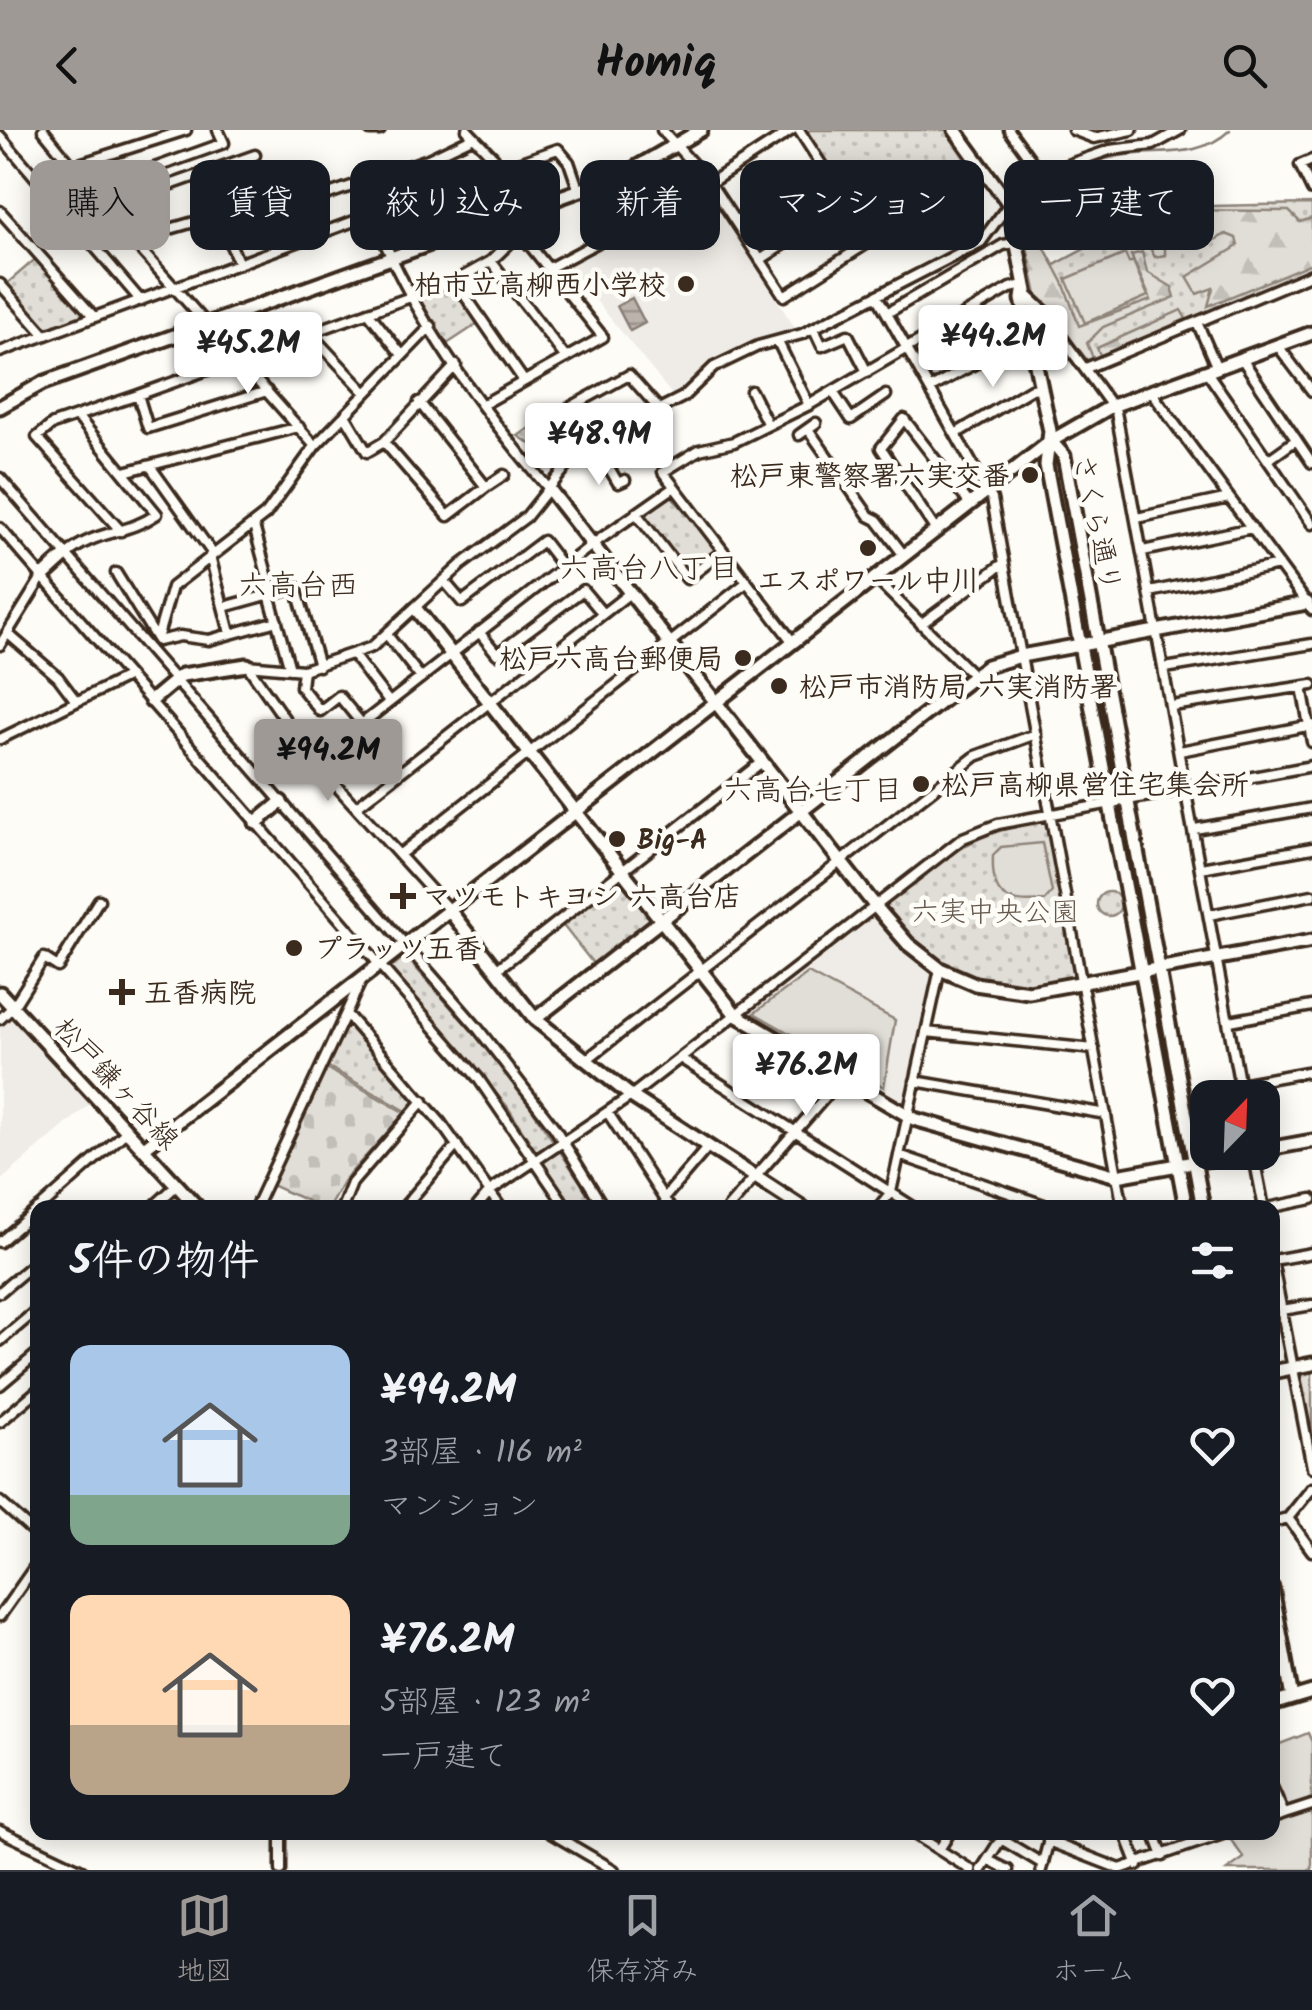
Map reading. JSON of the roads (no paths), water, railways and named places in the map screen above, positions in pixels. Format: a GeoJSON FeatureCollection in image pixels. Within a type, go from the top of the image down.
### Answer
{"type":"FeatureCollection","features":[{"type":"Feature","properties":{"kind":"street"},"geometry":{"type":"LineString","coordinates":[[7,130],[0,135],[142,300]]}},
{"type":"Feature","properties":{"kind":"street"},"geometry":{"type":"LineString","coordinates":[[43,130],[65,160]]}},
{"type":"Feature","properties":{"kind":"street"},"geometry":{"type":"LineString","coordinates":[[92,160],[186,130]]}},
{"type":"Feature","properties":{"kind":"street"},"geometry":{"type":"LineString","coordinates":[[170,162],[224,142],[218,130]]}},
{"type":"Feature","properties":{"kind":"street"},"geometry":{"type":"LineString","coordinates":[[370,130],[380,130]]}},
{"type":"Feature","properties":{"kind":"street"},"geometry":{"type":"LineString","coordinates":[[662,130],[689,160]]}},
{"type":"Feature","properties":{"kind":"street"},"geometry":{"type":"LineString","coordinates":[[0,406],[42,383],[579,191],[636,168],[701,130]]}},
{"type":"Feature","properties":{"kind":"street"},"geometry":{"type":"LineString","coordinates":[[720,178],[795,130],[818,160]]}},
{"type":"Feature","properties":{"kind":"street"},"geometry":{"type":"LineString","coordinates":[[955,130],[1004,198]]}},
{"type":"Feature","properties":{"kind":"street"},"geometry":{"type":"LineString","coordinates":[[1010,130],[1031,160]]}},
{"type":"Feature","properties":{"kind":"street"},"geometry":{"type":"LineString","coordinates":[[1074,130],[1094,138],[1132,130]]}},
{"type":"Feature","properties":{"kind":"street"},"geometry":{"type":"LineString","coordinates":[[1081,160],[1110,150],[1153,145],[1180,130]]}},
{"type":"Feature","properties":{"kind":"street"},"geometry":{"type":"LineString","coordinates":[[412,160],[469,134],[495,160]]}},
{"type":"Feature","properties":{"kind":"street"},"geometry":{"type":"LineString","coordinates":[[208,148],[213,160]]}},
{"type":"Feature","properties":{"kind":"street"},"geometry":{"type":"LineString","coordinates":[[524,160],[558,148],[569,162],[579,191]]}},
{"type":"Feature","properties":{"kind":"street"},"geometry":{"type":"LineString","coordinates":[[240,160],[254,155]]}},
{"type":"Feature","properties":{"kind":"street"},"geometry":{"type":"LineString","coordinates":[[1312,160],[1300,165],[1312,190]]}},
{"type":"Feature","properties":{"kind":"street"},"geometry":{"type":"LineString","coordinates":[[720,199],[787,296],[857,250]]}},
{"type":"Feature","properties":{"kind":"street"},"geometry":{"type":"LineString","coordinates":[[151,701],[182,675],[248,666],[304,670],[352,655],[387,635],[526,517],[578,452],[684,397],[714,367],[814,329],[982,242],[1004,210]]}},
{"type":"Feature","properties":{"kind":"street"},"geometry":{"type":"LineString","coordinates":[[0,211],[94,317]]}},
{"type":"Feature","properties":{"kind":"street"},"geometry":{"type":"LineString","coordinates":[[735,221],[740,218]]}},
{"type":"Feature","properties":{"kind":"street"},"geometry":{"type":"LineString","coordinates":[[0,338],[4,349],[350,223]]}},
{"type":"Feature","properties":{"kind":"street"},"geometry":{"type":"LineString","coordinates":[[121,531],[37,438],[53,424],[454,282],[492,261],[520,233],[604,337],[482,405]]}},
{"type":"Feature","properties":{"kind":"street"},"geometry":{"type":"LineString","coordinates":[[887,313],[1004,245]]}},
{"type":"Feature","properties":{"kind":"street"},"geometry":{"type":"LineString","coordinates":[[141,250],[315,446]]}},
{"type":"Feature","properties":{"kind":"street"},"geometry":{"type":"LineString","coordinates":[[233,250],[239,264]]}},
{"type":"Feature","properties":{"kind":"street"},"geometry":{"type":"LineString","coordinates":[[386,250],[482,405],[876,906],[908,944],[940,969],[1001,990],[1029,992],[1312,942]]}},
{"type":"Feature","properties":{"kind":"street"},"geometry":{"type":"LineString","coordinates":[[549,268],[584,250]]}},
{"type":"Feature","properties":{"kind":"street"},"geometry":{"type":"LineString","coordinates":[[760,260],[775,250]]}},
{"type":"Feature","properties":{"kind":"street"},"geometry":{"type":"LineString","coordinates":[[1017,250],[1026,292],[1038,315],[1086,368],[1112,406],[1137,518],[1239,1080]]}},
{"type":"Feature","properties":{"kind":"street"},"geometry":{"type":"LineString","coordinates":[[492,261],[566,358]]}},
{"type":"Feature","properties":{"kind":"street"},"geometry":{"type":"LineString","coordinates":[[1086,368],[1312,274]]}},
{"type":"Feature","properties":{"kind":"street"},"geometry":{"type":"LineString","coordinates":[[454,282],[524,381]]}},
{"type":"Feature","properties":{"kind":"street"},"geometry":{"type":"LineString","coordinates":[[0,284],[44,334]]}},
{"type":"Feature","properties":{"kind":"street"},"geometry":{"type":"LineString","coordinates":[[792,641],[663,472],[699,450],[734,442],[809,406],[1010,288],[1026,292]]}},
{"type":"Feature","properties":{"kind":"street"},"geometry":{"type":"LineString","coordinates":[[1026,292],[1022,299],[1051,441]]}},
{"type":"Feature","properties":{"kind":"street"},"geometry":{"type":"LineString","coordinates":[[877,296],[988,488],[1121,1200]]}},
{"type":"Feature","properties":{"kind":"street"},"geometry":{"type":"LineString","coordinates":[[368,312],[402,356]]}},
{"type":"Feature","properties":{"kind":"street"},"geometry":{"type":"LineString","coordinates":[[1038,315],[1042,385]]}},
{"type":"Feature","properties":{"kind":"street"},"geometry":{"type":"LineString","coordinates":[[1197,322],[1212,370],[1312,524]]}},
{"type":"Feature","properties":{"kind":"street"},"geometry":{"type":"LineString","coordinates":[[157,640],[172,587],[254,526],[315,446],[431,326]]}},
{"type":"Feature","properties":{"kind":"street"},"geometry":{"type":"LineString","coordinates":[[814,329],[822,346],[848,335],[867,372]]}},
{"type":"Feature","properties":{"kind":"street"},"geometry":{"type":"LineString","coordinates":[[308,331],[366,393]]}},
{"type":"Feature","properties":{"kind":"street"},"geometry":{"type":"LineString","coordinates":[[931,388],[1029,334]]}},
{"type":"Feature","properties":{"kind":"street"},"geometry":{"type":"LineString","coordinates":[[144,1148],[1051,441],[1112,406],[1312,334]]}},
{"type":"Feature","properties":{"kind":"street"},"geometry":{"type":"LineString","coordinates":[[778,342],[809,406]]}},
{"type":"Feature","properties":{"kind":"street"},"geometry":{"type":"LineString","coordinates":[[1278,346],[1312,390]]}},
{"type":"Feature","properties":{"kind":"street"},"geometry":{"type":"LineString","coordinates":[[1242,359],[1312,463]]}},
{"type":"Feature","properties":{"kind":"street"},"geometry":{"type":"LineString","coordinates":[[345,415],[367,452],[384,442],[456,365]]}},
{"type":"Feature","properties":{"kind":"street"},"geometry":{"type":"LineString","coordinates":[[578,452],[547,420],[629,375],[659,409]]}},
{"type":"Feature","properties":{"kind":"street"},"geometry":{"type":"LineString","coordinates":[[957,433],[1042,385]]}},
{"type":"Feature","properties":{"kind":"street"},"geometry":{"type":"LineString","coordinates":[[138,395],[148,428],[267,391]]}},
{"type":"Feature","properties":{"kind":"street"},"geometry":{"type":"LineString","coordinates":[[751,391],[768,426]]}},
{"type":"Feature","properties":{"kind":"street"},"geometry":{"type":"LineString","coordinates":[[834,392],[851,418],[886,395]]}},
{"type":"Feature","properties":{"kind":"street"},"geometry":{"type":"LineString","coordinates":[[535,1020],[973,675],[1020,656],[1310,604],[1152,393]]}},
{"type":"Feature","properties":{"kind":"street"},"geometry":{"type":"LineString","coordinates":[[420,402],[486,488]]}},
{"type":"Feature","properties":{"kind":"street"},"geometry":{"type":"LineString","coordinates":[[0,645],[42,577],[86,538],[137,528],[157,514],[78,416]]}},
{"type":"Feature","properties":{"kind":"street"},"geometry":{"type":"LineString","coordinates":[[934,529],[881,448],[904,419],[969,503]]}},
{"type":"Feature","properties":{"kind":"street"},"geometry":{"type":"LineString","coordinates":[[124,472],[299,427]]}},
{"type":"Feature","properties":{"kind":"street"},"geometry":{"type":"LineString","coordinates":[[808,429],[869,516],[877,520],[903,554]]}},
{"type":"Feature","properties":{"kind":"street"},"geometry":{"type":"LineString","coordinates":[[1268,460],[1296,440]]}},
{"type":"Feature","properties":{"kind":"street","name":"さくら通り"},"geometry":{"type":"LineString","coordinates":[[1051,441],[1064,456],[1190,1142]]}},
{"type":"Feature","properties":{"kind":"street","name":"さくら通り"},"geometry":{"type":"LineString","coordinates":[[1051,441],[1046,465],[1184,1200]]}},
{"type":"Feature","properties":{"kind":"street"},"geometry":{"type":"LineString","coordinates":[[384,442],[448,516],[504,475]]}},
{"type":"Feature","properties":{"kind":"street"},"geometry":{"type":"LineString","coordinates":[[594,442],[618,484],[625,480]]}},
{"type":"Feature","properties":{"kind":"street"},"geometry":{"type":"LineString","coordinates":[[150,466],[212,555],[230,633]]}},
{"type":"Feature","properties":{"kind":"street"},"geometry":{"type":"LineString","coordinates":[[0,478],[508,1066],[564,1142],[599,1200]]}},
{"type":"Feature","properties":{"kind":"street"},"geometry":{"type":"LineString","coordinates":[[314,762],[593,544],[673,488]]}},
{"type":"Feature","properties":{"kind":"street"},"geometry":{"type":"LineString","coordinates":[[1137,518],[1229,498]]}},
{"type":"Feature","properties":{"kind":"street"},"geometry":{"type":"LineString","coordinates":[[636,514],[688,579],[722,552]]}},
{"type":"Feature","properties":{"kind":"street"},"geometry":{"type":"LineString","coordinates":[[254,526],[290,669]]}},
{"type":"Feature","properties":{"kind":"street"},"geometry":{"type":"LineString","coordinates":[[0,528],[478,1078],[562,1200]]}},
{"type":"Feature","properties":{"kind":"street"},"geometry":{"type":"LineString","coordinates":[[1143,551],[1252,528]]}},
{"type":"Feature","properties":{"kind":"street"},"geometry":{"type":"LineString","coordinates":[[445,582],[462,602],[544,541],[563,567]]}},
{"type":"Feature","properties":{"kind":"street"},"geometry":{"type":"LineString","coordinates":[[922,624],[1004,563]]}},
{"type":"Feature","properties":{"kind":"street"},"geometry":{"type":"LineString","coordinates":[[1150,592],[1279,565]]}},
{"type":"Feature","properties":{"kind":"street"},"geometry":{"type":"LineString","coordinates":[[116,573],[157,640]]}},
{"type":"Feature","properties":{"kind":"street"},"geometry":{"type":"LineString","coordinates":[[874,577],[973,675]]}},
{"type":"Feature","properties":{"kind":"street"},"geometry":{"type":"LineString","coordinates":[[399,854],[746,583]]}},
{"type":"Feature","properties":{"kind":"street"},"geometry":{"type":"LineString","coordinates":[[224,607],[296,588],[319,666]]}},
{"type":"Feature","properties":{"kind":"street"},"geometry":{"type":"LineString","coordinates":[[479,632],[497,654],[583,590],[603,614]]}},
{"type":"Feature","properties":{"kind":"street"},"geometry":{"type":"LineString","coordinates":[[356,807],[631,592]]}},
{"type":"Feature","properties":{"kind":"street"},"geometry":{"type":"LineString","coordinates":[[416,609],[736,1015],[908,1116],[1117,1176],[1190,1164]]}},
{"type":"Feature","properties":{"kind":"street"},"geometry":{"type":"LineString","coordinates":[[148,648],[157,640],[180,636],[209,640],[277,621]]}},
{"type":"Feature","properties":{"kind":"street"},"geometry":{"type":"LineString","coordinates":[[6,634],[58,677],[76,701]]}},
{"type":"Feature","properties":{"kind":"street"},"geometry":{"type":"LineString","coordinates":[[387,635],[421,678]]}},
{"type":"Feature","properties":{"kind":"street"},"geometry":{"type":"LineString","coordinates":[[1165,668],[1312,644]]}},
{"type":"Feature","properties":{"kind":"street"},"geometry":{"type":"LineString","coordinates":[[352,655],[390,702]]}},
{"type":"Feature","properties":{"kind":"street"},"geometry":{"type":"LineString","coordinates":[[248,666],[314,762],[450,910],[535,1020],[631,1096],[790,1200]]}},
{"type":"Feature","properties":{"kind":"street"},"geometry":{"type":"LineString","coordinates":[[304,670],[301,687],[320,711],[339,696],[362,724]]}},
{"type":"Feature","properties":{"kind":"street"},"geometry":{"type":"LineString","coordinates":[[0,739],[129,676]]}},
{"type":"Feature","properties":{"kind":"street"},"geometry":{"type":"LineString","coordinates":[[1172,706],[1307,686],[1312,742]]}},
{"type":"Feature","properties":{"kind":"street"},"geometry":{"type":"LineString","coordinates":[[1180,751],[1310,726]]}},
{"type":"Feature","properties":{"kind":"street"},"geometry":{"type":"LineString","coordinates":[[586,1060],[976,756],[1036,734]]}},
{"type":"Feature","properties":{"kind":"street"},"geometry":{"type":"LineString","coordinates":[[496,970],[763,761]]}},
{"type":"Feature","properties":{"kind":"street"},"geometry":{"type":"LineString","coordinates":[[483,1200],[490,1191],[631,1096],[963,838],[998,824],[1312,766]]}},
{"type":"Feature","properties":{"kind":"street"},"geometry":{"type":"LineString","coordinates":[[256,823],[281,802]]}},
{"type":"Feature","properties":{"kind":"street"},"geometry":{"type":"LineString","coordinates":[[1195,829],[1312,808]]}},
{"type":"Feature","properties":{"kind":"street"},"geometry":{"type":"LineString","coordinates":[[1201,868],[1312,848]]}},
{"type":"Feature","properties":{"kind":"street"},"geometry":{"type":"LineString","coordinates":[[1210,915],[1312,895]]}},
{"type":"Feature","properties":{"kind":"street"},"geometry":{"type":"LineString","coordinates":[[0,1019],[13,1007],[44,958],[58,967],[100,900]]}},
{"type":"Feature","properties":{"kind":"street"},"geometry":{"type":"LineString","coordinates":[[884,1200],[890,1192],[899,1155],[940,969]]}},
{"type":"Feature","properties":{"kind":"street"},"geometry":{"type":"LineString","coordinates":[[259,1200],[363,977]]}},
{"type":"Feature","properties":{"kind":"street","name":"松戸鎌ヶ谷線"},"geometry":{"type":"LineString","coordinates":[[0,993],[191,1200]]}},
{"type":"Feature","properties":{"kind":"street"},"geometry":{"type":"LineString","coordinates":[[1230,1021],[1312,1006]]}},
{"type":"Feature","properties":{"kind":"street"},"geometry":{"type":"LineString","coordinates":[[348,1016],[423,1101],[495,1200]]}},
{"type":"Feature","properties":{"kind":"street"},"geometry":{"type":"LineString","coordinates":[[926,1032],[1094,1049]]}},
{"type":"Feature","properties":{"kind":"street"},"geometry":{"type":"LineString","coordinates":[[680,1058],[793,1134],[902,1200]]}},
{"type":"Feature","properties":{"kind":"street"},"geometry":{"type":"LineString","coordinates":[[1262,1080],[1312,1071]]}},
{"type":"Feature","properties":{"kind":"street"},"geometry":{"type":"LineString","coordinates":[[735,1200],[841,1079]]}},
{"type":"Feature","properties":{"kind":"street"},"geometry":{"type":"LineString","coordinates":[[915,1081],[1106,1114]]}},
{"type":"Feature","properties":{"kind":"street"},"geometry":{"type":"LineString","coordinates":[[345,1200],[352,1183],[423,1101]]}},
{"type":"Feature","properties":{"kind":"street"},"geometry":{"type":"LineString","coordinates":[[608,1113],[666,1200]]}},
{"type":"Feature","properties":{"kind":"street"},"geometry":{"type":"LineString","coordinates":[[47,1200],[127,1130]]}},
{"type":"Feature","properties":{"kind":"street"},"geometry":{"type":"LineString","coordinates":[[1280,1147],[1312,1141]]}},
{"type":"Feature","properties":{"kind":"street"},"geometry":{"type":"LineString","coordinates":[[410,1200],[457,1145]]}},
{"type":"Feature","properties":{"kind":"street"},"geometry":{"type":"LineString","coordinates":[[665,1197],[707,1148]]}},
{"type":"Feature","properties":{"kind":"street"},"geometry":{"type":"LineString","coordinates":[[899,1155],[1030,1200]]}},
{"type":"Feature","properties":{"kind":"street","name":"さくら通り"},"geometry":{"type":"LineString","coordinates":[[1195,1170],[1201,1200]]}},
{"type":"Feature","properties":{"kind":"street"},"geometry":{"type":"LineString","coordinates":[[1256,1170],[1264,1200]]}},
{"type":"Feature","properties":{"kind":"street"},"geometry":{"type":"LineString","coordinates":[[160,1200],[177,1184]]}},
{"type":"Feature","properties":{"kind":"street"},"geometry":{"type":"LineString","coordinates":[[1280,1205],[1312,1199]]}},
{"type":"Feature","properties":{"kind":"street"},"geometry":{"type":"LineString","coordinates":[[0,1242],[30,1215]]}},
{"type":"Feature","properties":{"kind":"street"},"geometry":{"type":"LineString","coordinates":[[1280,1259],[1312,1253]]}},
{"type":"Feature","properties":{"kind":"street"},"geometry":{"type":"LineString","coordinates":[[0,1292],[30,1267]]}},
{"type":"Feature","properties":{"kind":"street"},"geometry":{"type":"LineString","coordinates":[[1280,1300],[1312,1467]]}},
{"type":"Feature","properties":{"kind":"street"},"geometry":{"type":"LineString","coordinates":[[1282,1310],[1312,1305]]}},
{"type":"Feature","properties":{"kind":"street"},"geometry":{"type":"LineString","coordinates":[[0,1341],[30,1316]]}},
{"type":"Feature","properties":{"kind":"street"},"geometry":{"type":"LineString","coordinates":[[0,1386],[30,1359]]}},
{"type":"Feature","properties":{"kind":"street"},"geometry":{"type":"LineString","coordinates":[[1280,1370],[1312,1364]]}},
{"type":"Feature","properties":{"kind":"street"},"geometry":{"type":"LineString","coordinates":[[0,1422],[30,1397]]}},
{"type":"Feature","properties":{"kind":"street"},"geometry":{"type":"LineString","coordinates":[[1280,1520],[1288,1518],[1312,1488]]}},
{"type":"Feature","properties":{"kind":"street"},"geometry":{"type":"LineString","coordinates":[[0,1502],[30,1529]]}},
{"type":"Feature","properties":{"kind":"street"},"geometry":{"type":"LineString","coordinates":[[1288,1518],[1312,1551]]}},
{"type":"Feature","properties":{"kind":"street"},"geometry":{"type":"LineString","coordinates":[[0,1616],[30,1573]]}},
{"type":"Feature","properties":{"kind":"street"},"geometry":{"type":"LineString","coordinates":[[1280,1632],[1292,1698]]}},
{"type":"Feature","properties":{"kind":"street"},"geometry":{"type":"LineString","coordinates":[[1280,1700],[1312,1692]]}},
{"type":"Feature","properties":{"kind":"street"},"geometry":{"type":"LineString","coordinates":[[1280,1805],[1284,1814]]}},
{"type":"Feature","properties":{"kind":"street"},"geometry":{"type":"LineString","coordinates":[[1280,1815],[1312,1805]]}},
{"type":"Feature","properties":{"kind":"street"},"geometry":{"type":"LineString","coordinates":[[0,1832],[82,1870]]}},
{"type":"Feature","properties":{"kind":"street"},"geometry":{"type":"LineString","coordinates":[[281,1840],[281,1870]]}},
{"type":"Feature","properties":{"kind":"street"},"geometry":{"type":"LineString","coordinates":[[562,1840],[614,1870]]}},
{"type":"Feature","properties":{"kind":"street"},"geometry":{"type":"LineString","coordinates":[[923,1840],[971,1870]]}},
{"type":"Feature","properties":{"kind":"street"},"geometry":{"type":"LineString","coordinates":[[939,1850],[945,1840]]}},
{"type":"Feature","properties":{"kind":"street"},"geometry":{"type":"LineString","coordinates":[[981,1870],[1000,1840]]}},
{"type":"Feature","properties":{"kind":"street"},"geometry":{"type":"LineString","coordinates":[[1002,1840],[1042,1867],[1048,1840]]}},
{"type":"Feature","properties":{"kind":"street"},"geometry":{"type":"LineString","coordinates":[[1057,1840],[1127,1868],[1207,1840]]}},
{"type":"Feature","properties":{"kind":"street"},"geometry":{"type":"LineString","coordinates":[[1125,1840],[1127,1868]]}},
{"type":"Feature","properties":{"kind":"street"},"geometry":{"type":"LineString","coordinates":[[1157,1840],[1162,1856]]}},
{"type":"Feature","properties":{"kind":"street"},"geometry":{"type":"LineString","coordinates":[[588,1870],[594,1859]]}},
{"type":"Feature","properties":{"kind":"street"},"geometry":{"type":"LineString","coordinates":[[988,1860],[1008,1870]]}},
{"type":"Feature","properties":{"kind":"waterway"},"geometry":{"type":"LineString","coordinates":[[1104,160],[1192,150],[1230,130]]}},
{"type":"Feature","properties":{"kind":"place","name":"柏市立高柳西小学校"},"geometry":{"type":"Point","coordinates":[686,284]}},
{"type":"Feature","properties":{"kind":"place","name":"松戸東警察署六実交番"},"geometry":{"type":"Point","coordinates":[1030,475]}},
{"type":"Feature","properties":{"kind":"place","name":"エスポワール中川"},"geometry":{"type":"Point","coordinates":[868,548]}},
{"type":"Feature","properties":{"kind":"place","name":"松戸六高台郵便局"},"geometry":{"type":"Point","coordinates":[743,658]}},
{"type":"Feature","properties":{"kind":"place","name":"松戸市消防局 六実消防署"},"geometry":{"type":"Point","coordinates":[779,686]}},
{"type":"Feature","properties":{"kind":"place","name":"松戸高柳県営住宅集会所"},"geometry":{"type":"Point","coordinates":[921,784]}},
{"type":"Feature","properties":{"kind":"place","name":"Big-A"},"geometry":{"type":"Point","coordinates":[617,839]}},
{"type":"Feature","properties":{"kind":"place","name":"マツモトキヨシ 六高台店"},"geometry":{"type":"Point","coordinates":[403,896]}},
{"type":"Feature","properties":{"kind":"place","name":"プラッツ五香"},"geometry":{"type":"Point","coordinates":[294,948]}},
{"type":"Feature","properties":{"kind":"place","name":"五香病院"},"geometry":{"type":"Point","coordinates":[122,992]}},
{"type":"Feature","properties":{"kind":"district","name":"六高台八丁目"},"geometry":{"type":"Point","coordinates":[649,568]}},
{"type":"Feature","properties":{"kind":"district","name":"六高台西"},"geometry":{"type":"Point","coordinates":[298,585]}},
{"type":"Feature","properties":{"kind":"district","name":"六高台七丁目"},"geometry":{"type":"Point","coordinates":[813,790]}},
{"type":"Feature","properties":{"kind":"park label","name":"六実中央公園"},"geometry":{"type":"Point","coordinates":[995,911]}}]}
